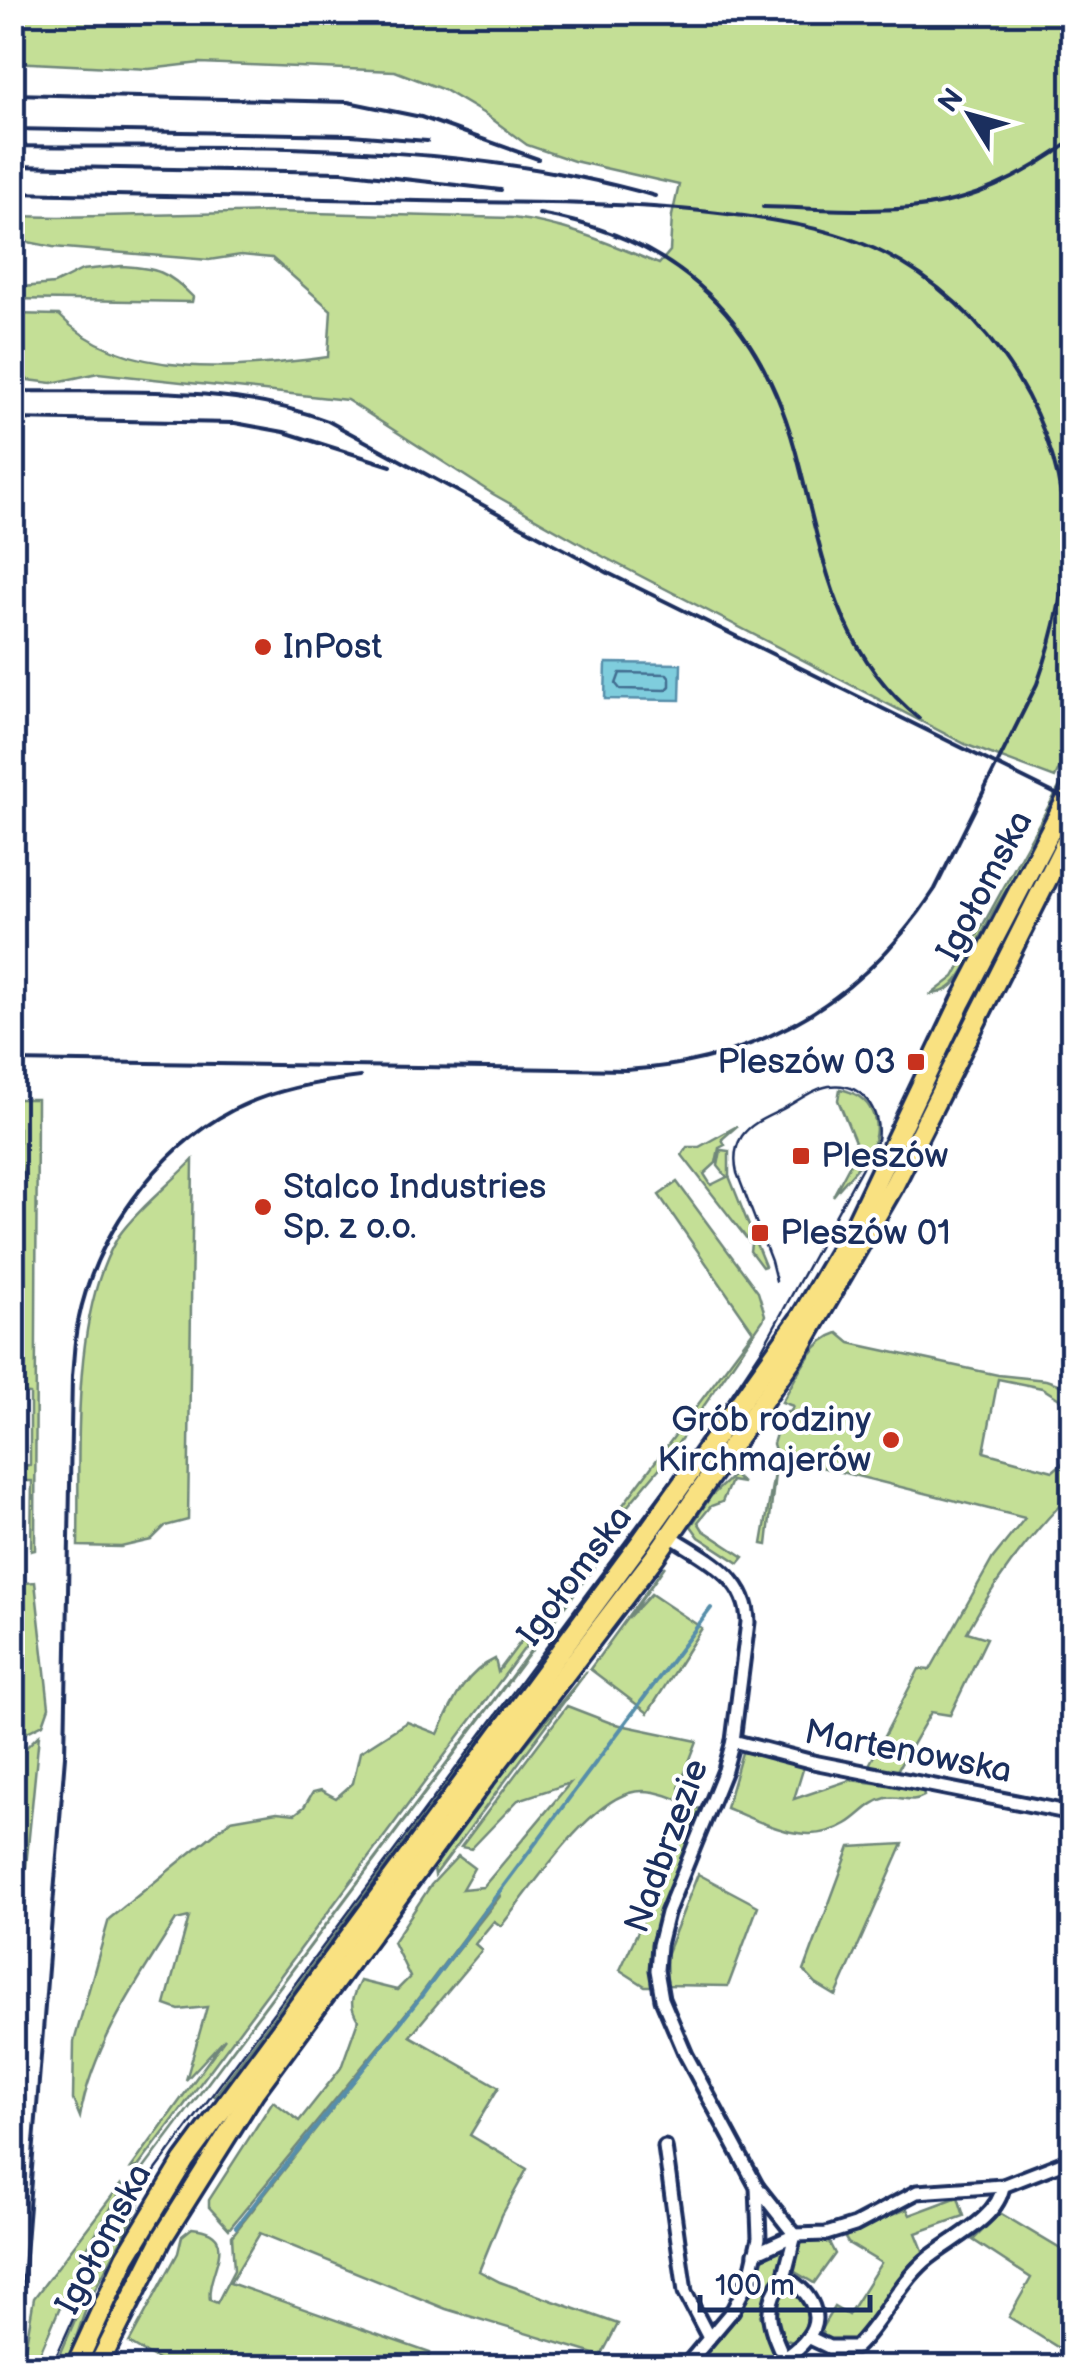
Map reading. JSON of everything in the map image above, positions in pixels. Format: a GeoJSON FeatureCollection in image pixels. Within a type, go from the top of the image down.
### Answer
{"type":"FeatureCollection","features":[{"type":"Feature","properties":{"kind":"main road","name":"Igołomska"},"geometry":{"type":"LineString","coordinates":[[75,2368],[114,2280],[184,2161],[654,1524],[768,1365],[841,1250],[882,1173],[979,966],[1072,790]]}},
{"type":"Feature","properties":{"kind":"main road","name":"Igołomska"},"geometry":{"type":"LineString","coordinates":[[97,2368],[163,2238],[254,2092],[480,1784],[670,1536],[776,1384],[856,1256],[910,1155],[1072,830]]}},
{"type":"Feature","properties":{"kind":"street","name":"Nadbrzezie"},"geometry":{"type":"LineString","coordinates":[[654,1524],[735,1581],[747,1602],[747,1637],[733,1741],[667,1913],[656,1970],[662,1999],[686,2055],[756,2186],[759,2238],[750,2277],[733,2310],[684,2368]]}},
{"type":"Feature","properties":{"kind":"street","name":"Martenowska"},"geometry":{"type":"LineString","coordinates":[[733,1741],[813,1762],[1072,1812]]}},
{"type":"Feature","properties":{"kind":"street"},"geometry":{"type":"LineString","coordinates":[[665,2147],[685,2292],[709,2338]]}},
{"type":"Feature","properties":{"kind":"street"},"geometry":{"type":"LineString","coordinates":[[756,2253],[795,2234],[826,2234],[855,2225],[917,2192],[1002,2186],[1072,2160]]}},
{"type":"Feature","properties":{"kind":"street"},"geometry":{"type":"LineString","coordinates":[[756,2186],[795,2234]]}},
{"type":"Feature","properties":{"kind":"street"},"geometry":{"type":"LineString","coordinates":[[808,2337],[830,2347],[856,2346],[891,2298],[925,2261],[993,2208],[1002,2186]]}},
{"type":"Feature","properties":{"kind":"street"},"geometry":{"type":"LineString","coordinates":[[786,2363],[768,2314],[770,2300],[784,2278],[795,2234]]}},
{"type":"Feature","properties":{"kind":"street"},"geometry":{"type":"LineString","coordinates":[[770,2368],[786,2363],[808,2337],[814,2322],[814,2306],[797,2286],[784,2278]]}},
{"type":"Feature","properties":{"kind":"green space"},"geometry":{"type":"Polygon","coordinates":[[[12,13],[1072,13],[1072,740],[1055,778],[967,745],[604,557],[493,494],[347,400],[98,373],[52,383],[28,380],[13,367],[13,314],[59,315],[86,337],[117,352],[150,361],[222,366],[328,357],[331,310],[272,258],[241,255],[209,260],[53,247],[13,239],[13,216],[273,212],[512,218],[569,230],[659,264],[670,251],[679,185],[574,161],[527,145],[444,90],[395,71],[200,63],[149,69],[13,62],[12,13]]]}},
{"type":"Feature","properties":{"kind":"green space"},"geometry":{"type":"Polygon","coordinates":[[[122,266],[169,276],[193,297],[192,302],[13,299],[13,288],[54,284],[82,270],[122,266]]]}},
{"type":"Feature","properties":{"kind":"green space"},"geometry":{"type":"Polygon","coordinates":[[[1072,764],[1062,796],[964,970],[951,987],[932,994],[954,977],[1072,764]]]}},
{"type":"Feature","properties":{"kind":"green space"},"geometry":{"type":"Polygon","coordinates":[[[840,1089],[866,1103],[876,1124],[865,1158],[833,1196],[858,1149],[838,1100],[840,1089]]]}},
{"type":"Feature","properties":{"kind":"green space"},"geometry":{"type":"Polygon","coordinates":[[[13,1099],[37,1099],[35,1550],[31,1551],[32,1481],[20,1481],[20,1466],[30,1465],[30,1394],[23,1393],[23,1349],[12,1349],[25,1182],[19,1161],[19,1128],[13,1128],[13,1099]]]}},
{"type":"Feature","properties":{"kind":"green space"},"geometry":{"type":"Polygon","coordinates":[[[737,1126],[722,1139],[725,1145],[719,1148],[716,1163],[704,1174],[711,1185],[727,1177],[718,1166],[721,1150],[729,1151],[729,1176],[765,1266],[762,1267],[750,1251],[751,1244],[682,1155],[687,1147],[699,1147],[737,1126]]]}},
{"type":"Feature","properties":{"kind":"green space"},"geometry":{"type":"Polygon","coordinates":[[[193,1160],[188,1520],[165,1526],[151,1540],[121,1547],[78,1546],[81,1387],[92,1306],[103,1269],[125,1228],[193,1160]]]}},
{"type":"Feature","properties":{"kind":"green space"},"geometry":{"type":"Polygon","coordinates":[[[677,1182],[758,1292],[763,1320],[668,1458],[621,1514],[138,2167],[131,2168],[225,2038],[186,2080],[207,2007],[179,2010],[165,2005],[189,1917],[176,1920],[106,2040],[80,2117],[73,2100],[74,2042],[109,1919],[231,1820],[277,1812],[295,1814],[313,1792],[321,1790],[336,1798],[353,1783],[360,1752],[407,1722],[438,1734],[460,1690],[475,1672],[495,1659],[498,1672],[753,1331],[659,1195],[677,1182]]]}},
{"type":"Feature","properties":{"kind":"green space"},"geometry":{"type":"Polygon","coordinates":[[[838,1333],[850,1343],[998,1375],[1046,1380],[1072,1389],[1072,1407],[1042,1388],[998,1379],[984,1452],[1053,1471],[1072,1455],[1072,1500],[1066,1499],[1037,1530],[988,1596],[967,1632],[987,1638],[950,1715],[931,1712],[895,1774],[867,1769],[919,1669],[930,1670],[993,1558],[1025,1518],[777,1456],[773,1444],[782,1414],[793,1406],[782,1402],[812,1352],[838,1333]]]}},
{"type":"Feature","properties":{"kind":"green space"},"geometry":{"type":"Polygon","coordinates":[[[777,1456],[767,1545],[762,1544],[777,1456]]]}},
{"type":"Feature","properties":{"kind":"green space"},"geometry":{"type":"Polygon","coordinates":[[[738,1471],[736,1478],[743,1483],[731,1481],[722,1502],[711,1506],[698,1522],[703,1530],[744,1557],[739,1563],[699,1537],[691,1526],[711,1496],[738,1471]]]}},
{"type":"Feature","properties":{"kind":"green space"},"geometry":{"type":"Polygon","coordinates":[[[616,1532],[619,1534],[139,2175],[586,1576],[616,1532]]]}},
{"type":"Feature","properties":{"kind":"green space"},"geometry":{"type":"Polygon","coordinates":[[[628,1541],[631,1544],[254,2052],[214,2097],[628,1541]]]}},
{"type":"Feature","properties":{"kind":"green space"},"geometry":{"type":"Polygon","coordinates":[[[665,1566],[628,1619],[651,1594],[702,1628],[648,1713],[590,1669],[665,1566]]]}},
{"type":"Feature","properties":{"kind":"green space"},"geometry":{"type":"Polygon","coordinates":[[[35,1582],[49,1707],[43,1724],[13,1739],[13,1584],[35,1582]]]}},
{"type":"Feature","properties":{"kind":"green space"},"geometry":{"type":"Polygon","coordinates":[[[587,1671],[435,1875],[434,1868],[475,1806],[587,1671]]]}},
{"type":"Feature","properties":{"kind":"green space"},"geometry":{"type":"Polygon","coordinates":[[[567,1706],[611,1723],[697,1741],[679,1788],[695,1808],[663,1794],[637,1791],[594,1814],[560,1850],[501,1926],[494,1921],[475,1944],[482,1950],[410,2036],[499,2087],[470,2135],[527,2169],[502,2215],[479,2271],[618,2324],[601,2356],[446,2309],[260,2233],[230,2283],[430,2353],[425,2367],[170,2367],[129,2343],[178,2253],[182,2236],[192,2228],[207,2231],[219,2246],[210,2289],[210,2300],[217,2303],[234,2270],[232,2236],[501,1895],[484,1910],[416,2001],[229,2229],[209,2207],[209,2200],[273,2101],[299,2121],[341,2068],[358,2020],[352,2000],[360,1981],[397,1990],[410,1977],[393,1942],[431,1885],[458,1856],[474,1868],[462,1889],[483,1887],[570,1783],[518,1800],[471,1849],[461,1847],[567,1706]]]}},
{"type":"Feature","properties":{"kind":"green space"},"geometry":{"type":"Polygon","coordinates":[[[39,1735],[26,1867],[13,1871],[13,1760],[39,1735]]]}},
{"type":"Feature","properties":{"kind":"green space"},"geometry":{"type":"Polygon","coordinates":[[[743,1749],[805,1763],[794,1799],[850,1780],[923,1789],[924,1796],[880,1800],[831,1831],[785,1831],[726,1808],[743,1749]]]}},
{"type":"Feature","properties":{"kind":"green space"},"geometry":{"type":"Polygon","coordinates":[[[695,1808],[702,1809],[651,1941],[651,1986],[645,1986],[620,1970],[695,1808]]]}},
{"type":"Feature","properties":{"kind":"green space"},"geometry":{"type":"Polygon","coordinates":[[[903,1844],[836,1996],[804,1971],[850,1847],[903,1844]]]}},
{"type":"Feature","properties":{"kind":"green space"},"geometry":{"type":"Polygon","coordinates":[[[698,1874],[758,1906],[728,1986],[667,1985],[666,1955],[698,1874]]]}},
{"type":"Feature","properties":{"kind":"green space"},"geometry":{"type":"Polygon","coordinates":[[[121,2184],[123,2188],[81,2258],[34,2367],[22,2367],[34,2298],[121,2184]]]}},
{"type":"Feature","properties":{"kind":"green space"},"geometry":{"type":"Polygon","coordinates":[[[140,2196],[139,2207],[89,2300],[66,2367],[55,2367],[94,2275],[140,2196]]]}},
{"type":"Feature","properties":{"kind":"green space"},"geometry":{"type":"Polygon","coordinates":[[[958,2197],[964,2216],[916,2233],[924,2253],[857,2341],[827,2342],[821,2329],[834,2307],[848,2315],[881,2263],[848,2243],[845,2238],[849,2232],[907,2209],[910,2215],[958,2197]]]}},
{"type":"Feature","properties":{"kind":"green space"},"geometry":{"type":"Polygon","coordinates":[[[1000,2213],[1072,2256],[1072,2367],[1052,2367],[1062,2350],[1009,2317],[1031,2278],[973,2240],[1000,2213]]]}},
{"type":"Feature","properties":{"kind":"green space"},"geometry":{"type":"Polygon","coordinates":[[[816,2239],[829,2242],[835,2254],[814,2283],[790,2269],[799,2244],[816,2239]]]}},
{"type":"Feature","properties":{"kind":"green space"},"geometry":{"type":"Polygon","coordinates":[[[783,2248],[787,2251],[781,2271],[760,2315],[775,2356],[757,2367],[690,2368],[741,2306],[759,2261],[783,2248]]]}},
{"type":"Feature","properties":{"kind":"green space"},"geometry":{"type":"Polygon","coordinates":[[[784,2287],[801,2296],[807,2311],[805,2328],[793,2342],[778,2332],[775,2321],[773,2302],[784,2287]]]}},
{"type":"Feature","properties":{"kind":"water"},"geometry":{"type":"Polygon","coordinates":[[[606,663],[681,664],[680,700],[605,699],[606,663]]]}},
{"type":"Feature","properties":{"kind":"waterway"},"geometry":{"type":"LineString","coordinates":[[236,2227],[420,1998],[711,1608]]}},
{"type":"Feature","properties":{"kind":"tram line"},"geometry":{"type":"LineString","coordinates":[[51,2368],[100,2259],[153,2174],[707,1432],[762,1349],[877,1140],[873,1109],[851,1088],[829,1086],[810,1093],[755,1124],[737,1145],[737,1173],[776,1281]]}},
{"type":"Feature","properties":{"kind":"railway"},"geometry":{"type":"LineString","coordinates":[[12,94],[348,102],[421,117],[538,159]]}},
{"type":"Feature","properties":{"kind":"railway"},"geometry":{"type":"LineString","coordinates":[[12,129],[351,135],[427,141]]}},
{"type":"Feature","properties":{"kind":"railway"},"geometry":{"type":"LineString","coordinates":[[763,207],[864,210],[939,204],[1007,181],[1072,141]]}},
{"type":"Feature","properties":{"kind":"railway"},"geometry":{"type":"LineString","coordinates":[[12,146],[255,147],[417,155],[497,163],[655,196]]}},
{"type":"Feature","properties":{"kind":"railway"},"geometry":{"type":"LineString","coordinates":[[12,166],[342,172],[501,190]]}},
{"type":"Feature","properties":{"kind":"railway"},"geometry":{"type":"LineString","coordinates":[[12,193],[640,206],[759,218],[847,238],[901,263],[939,288],[1002,354],[1045,434],[1058,478],[1065,543],[1059,604],[1037,684],[935,889],[875,963],[840,993],[763,1039],[675,1065],[626,1070],[12,1061]]}},
{"type":"Feature","properties":{"kind":"railway"},"geometry":{"type":"LineString","coordinates":[[539,214],[588,225],[670,263],[704,290],[734,322],[759,359],[779,402],[834,595],[849,629],[890,691],[919,718]]}},
{"type":"Feature","properties":{"kind":"railway"},"geometry":{"type":"LineString","coordinates":[[12,391],[212,395],[290,409],[328,421],[610,574],[1072,802]]}},
{"type":"Feature","properties":{"kind":"railway"},"geometry":{"type":"LineString","coordinates":[[12,419],[235,423],[284,432],[391,466]]}},
{"type":"Feature","properties":{"kind":"railway"},"geometry":{"type":"LineString","coordinates":[[16,2368],[65,1756],[72,1376],[86,1290],[114,1228],[133,1199],[155,1172],[205,1127],[263,1097],[311,1084],[360,1077]]}},
{"type":"Feature","properties":{"kind":"place","name":"InPost"},"geometry":{"type":"Point","coordinates":[263,647]}},
{"type":"Feature","properties":{"kind":"place","name":"Pleszów 03"},"geometry":{"type":"Point","coordinates":[916,1062]}},
{"type":"Feature","properties":{"kind":"place","name":"Pleszów"},"geometry":{"type":"Point","coordinates":[801,1156]}},
{"type":"Feature","properties":{"kind":"place","name":"Stalco Industries Sp. z o.o."},"geometry":{"type":"Point","coordinates":[263,1207]}},
{"type":"Feature","properties":{"kind":"place","name":"Pleszów 01"},"geometry":{"type":"Point","coordinates":[760,1233]}},
{"type":"Feature","properties":{"kind":"place","name":"Grób rodziny Kirchmajerów"},"geometry":{"type":"Point","coordinates":[891,1440]}}]}
